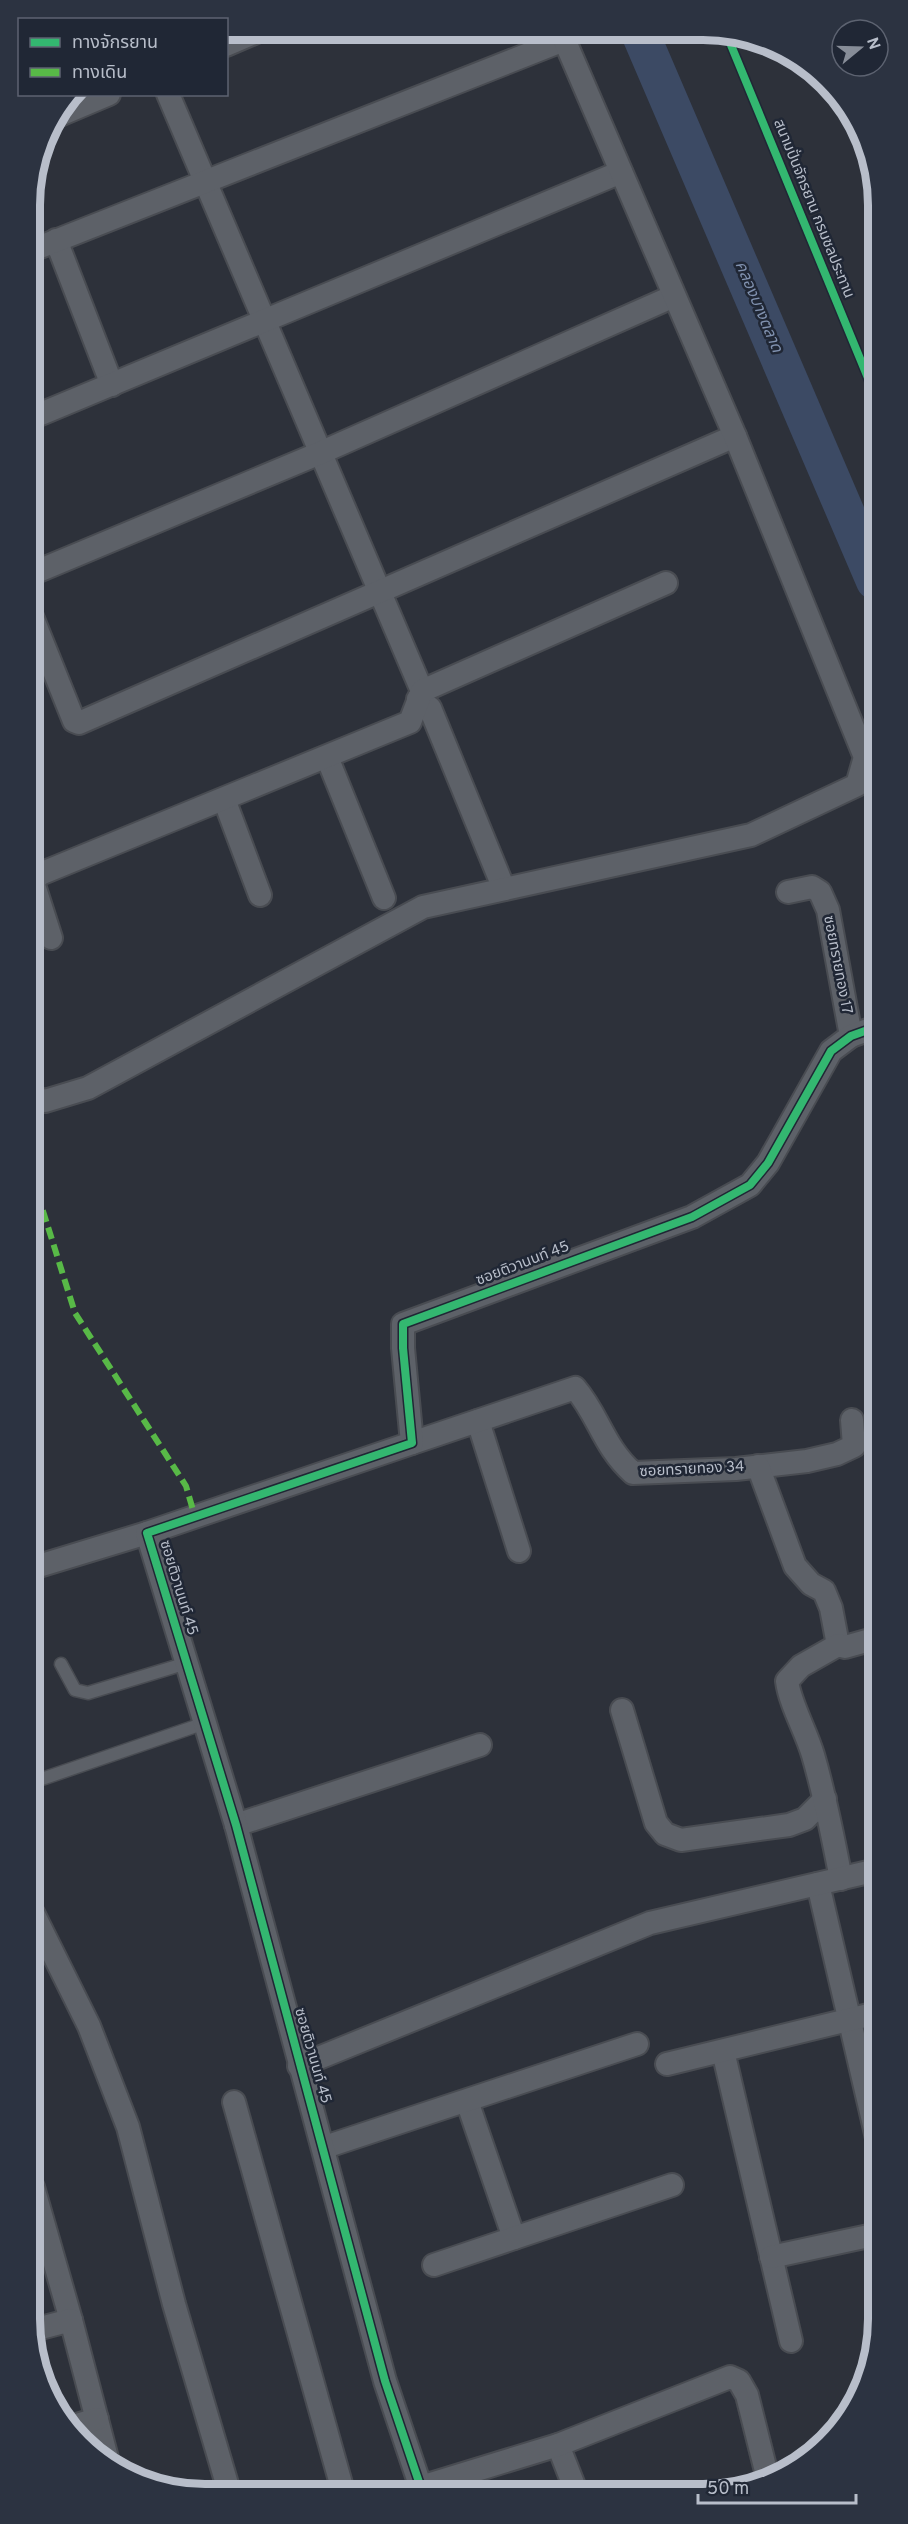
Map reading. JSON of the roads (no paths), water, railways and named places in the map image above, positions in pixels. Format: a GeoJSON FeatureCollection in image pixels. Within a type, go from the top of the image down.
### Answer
{"type":"FeatureCollection","features":[{"type":"Feature","properties":{"kind":"street"},"geometry":{"type":"LineString","coordinates":[[41,246],[205,182],[552,40]]}},
{"type":"Feature","properties":{"kind":"street"},"geometry":{"type":"LineString","coordinates":[[41,1100],[45,1101],[88,1088],[423,907],[751,835],[857,785],[865,757],[735,436],[564,40]]}},
{"type":"Feature","properties":{"kind":"street"},"geometry":{"type":"LineString","coordinates":[[71,111],[104,96]]}},
{"type":"Feature","properties":{"kind":"street"},"geometry":{"type":"LineString","coordinates":[[169,96],[379,592],[420,695],[430,708],[504,889]]}},
{"type":"Feature","properties":{"kind":"street"},"geometry":{"type":"LineString","coordinates":[[41,414],[621,172]]}},
{"type":"Feature","properties":{"kind":"street"},"geometry":{"type":"LineString","coordinates":[[56,240],[112,385]]}},
{"type":"Feature","properties":{"kind":"street"},"geometry":{"type":"LineString","coordinates":[[41,570],[320,453],[674,296]]}},
{"type":"Feature","properties":{"kind":"street"},"geometry":{"type":"LineString","coordinates":[[41,638],[74,721],[80,723],[735,436]]}},
{"type":"Feature","properties":{"kind":"street"},"geometry":{"type":"LineString","coordinates":[[41,874],[410,722],[420,695],[666,584]]}},
{"type":"Feature","properties":{"kind":"street"},"geometry":{"type":"LineString","coordinates":[[327,757],[384,898]]}},
{"type":"Feature","properties":{"kind":"street"},"geometry":{"type":"LineString","coordinates":[[224,799],[260,895]]}},
{"type":"Feature","properties":{"kind":"street","name":"ซอยทรายทอง 17"},"geometry":{"type":"LineString","coordinates":[[788,892],[812,887],[820,892],[828,910],[850,1036]]}},
{"type":"Feature","properties":{"kind":"street"},"geometry":{"type":"LineString","coordinates":[[41,908],[51,938]]}},
{"type":"Feature","properties":{"kind":"street","name":"ซอยติวานนท์ 45"},"geometry":{"type":"LineString","coordinates":[[420,2484],[385,2381],[325,2147],[299,2066],[236,1825],[147,1533],[412,1443],[403,1324],[692,1217],[750,1185],[768,1163],[831,1051],[850,1036],[868,1030]]}},
{"type":"Feature","properties":{"kind":"street","name":"ซอยทรายทอง 34"},"geometry":{"type":"LineString","coordinates":[[412,1443],[575,1388],[588,1405],[608,1446],[633,1473],[807,1461],[854,1446],[852,1420]]}},
{"type":"Feature","properties":{"kind":"street"},"geometry":{"type":"LineString","coordinates":[[478,1421],[519,1551]]}},
{"type":"Feature","properties":{"kind":"street"},"geometry":{"type":"LineString","coordinates":[[758,1466],[795,1566],[812,1584],[824,1591],[831,1608],[838,1645]]}},
{"type":"Feature","properties":{"kind":"street"},"geometry":{"type":"LineString","coordinates":[[40,1565],[147,1533]]}},
{"type":"Feature","properties":{"kind":"street"},"geometry":{"type":"LineString","coordinates":[[841,1879],[825,1799],[803,1723],[789,1696],[787,1681],[801,1666],[838,1645],[844,1647],[867,1641]]}},
{"type":"Feature","properties":{"kind":"street"},"geometry":{"type":"LineString","coordinates":[[622,1710],[656,1823],[665,1834],[681,1840],[789,1826],[805,1819],[825,1799]]}},
{"type":"Feature","properties":{"kind":"street"},"geometry":{"type":"LineString","coordinates":[[236,1825],[480,1745]]}},
{"type":"Feature","properties":{"kind":"street"},"geometry":{"type":"LineString","coordinates":[[299,2066],[650,1923],[867,1872]]}},
{"type":"Feature","properties":{"kind":"street"},"geometry":{"type":"LineString","coordinates":[[818,1884],[867,2094]]}},
{"type":"Feature","properties":{"kind":"street"},"geometry":{"type":"LineString","coordinates":[[40,1927],[89,2026],[128,2127],[174,2304],[227,2484]]}},
{"type":"Feature","properties":{"kind":"street"},"geometry":{"type":"LineString","coordinates":[[667,2064],[867,2015]]}},
{"type":"Feature","properties":{"kind":"street"},"geometry":{"type":"LineString","coordinates":[[325,2147],[637,2044]]}},
{"type":"Feature","properties":{"kind":"street"},"geometry":{"type":"LineString","coordinates":[[723,2051],[790,2340]]}},
{"type":"Feature","properties":{"kind":"street"},"geometry":{"type":"LineString","coordinates":[[467,2101],[514,2238]]}},
{"type":"Feature","properties":{"kind":"street"},"geometry":{"type":"LineString","coordinates":[[234,2102],[341,2484]]}},
{"type":"Feature","properties":{"kind":"street"},"geometry":{"type":"LineString","coordinates":[[434,2265],[672,2185]]}},
{"type":"Feature","properties":{"kind":"street"},"geometry":{"type":"LineString","coordinates":[[40,2226],[71,2319],[105,2449]]}},
{"type":"Feature","properties":{"kind":"street"},"geometry":{"type":"LineString","coordinates":[[771,2257],[867,2236]]}},
{"type":"Feature","properties":{"kind":"street"},"geometry":{"type":"LineString","coordinates":[[41,2328],[71,2319]]}},
{"type":"Feature","properties":{"kind":"street"},"geometry":{"type":"LineString","coordinates":[[437,2484],[558,2445],[730,2377],[739,2381],[747,2395],[766,2471]]}},
{"type":"Feature","properties":{"kind":"street"},"geometry":{"type":"LineString","coordinates":[[80,2424],[97,2419]]}},
{"type":"Feature","properties":{"kind":"street"},"geometry":{"type":"LineString","coordinates":[[558,2445],[573,2484]]}},
{"type":"Feature","properties":{"kind":"lane"},"geometry":{"type":"LineString","coordinates":[[61,1664],[75,1690],[88,1693],[187,1663]]}},
{"type":"Feature","properties":{"kind":"lane"},"geometry":{"type":"LineString","coordinates":[[40,1780],[205,1723]]}},
{"type":"Feature","properties":{"kind":"waterway","name":"คลองบางตลาด"},"geometry":{"type":"LineString","coordinates":[[643,40],[868,564]]}}]}
